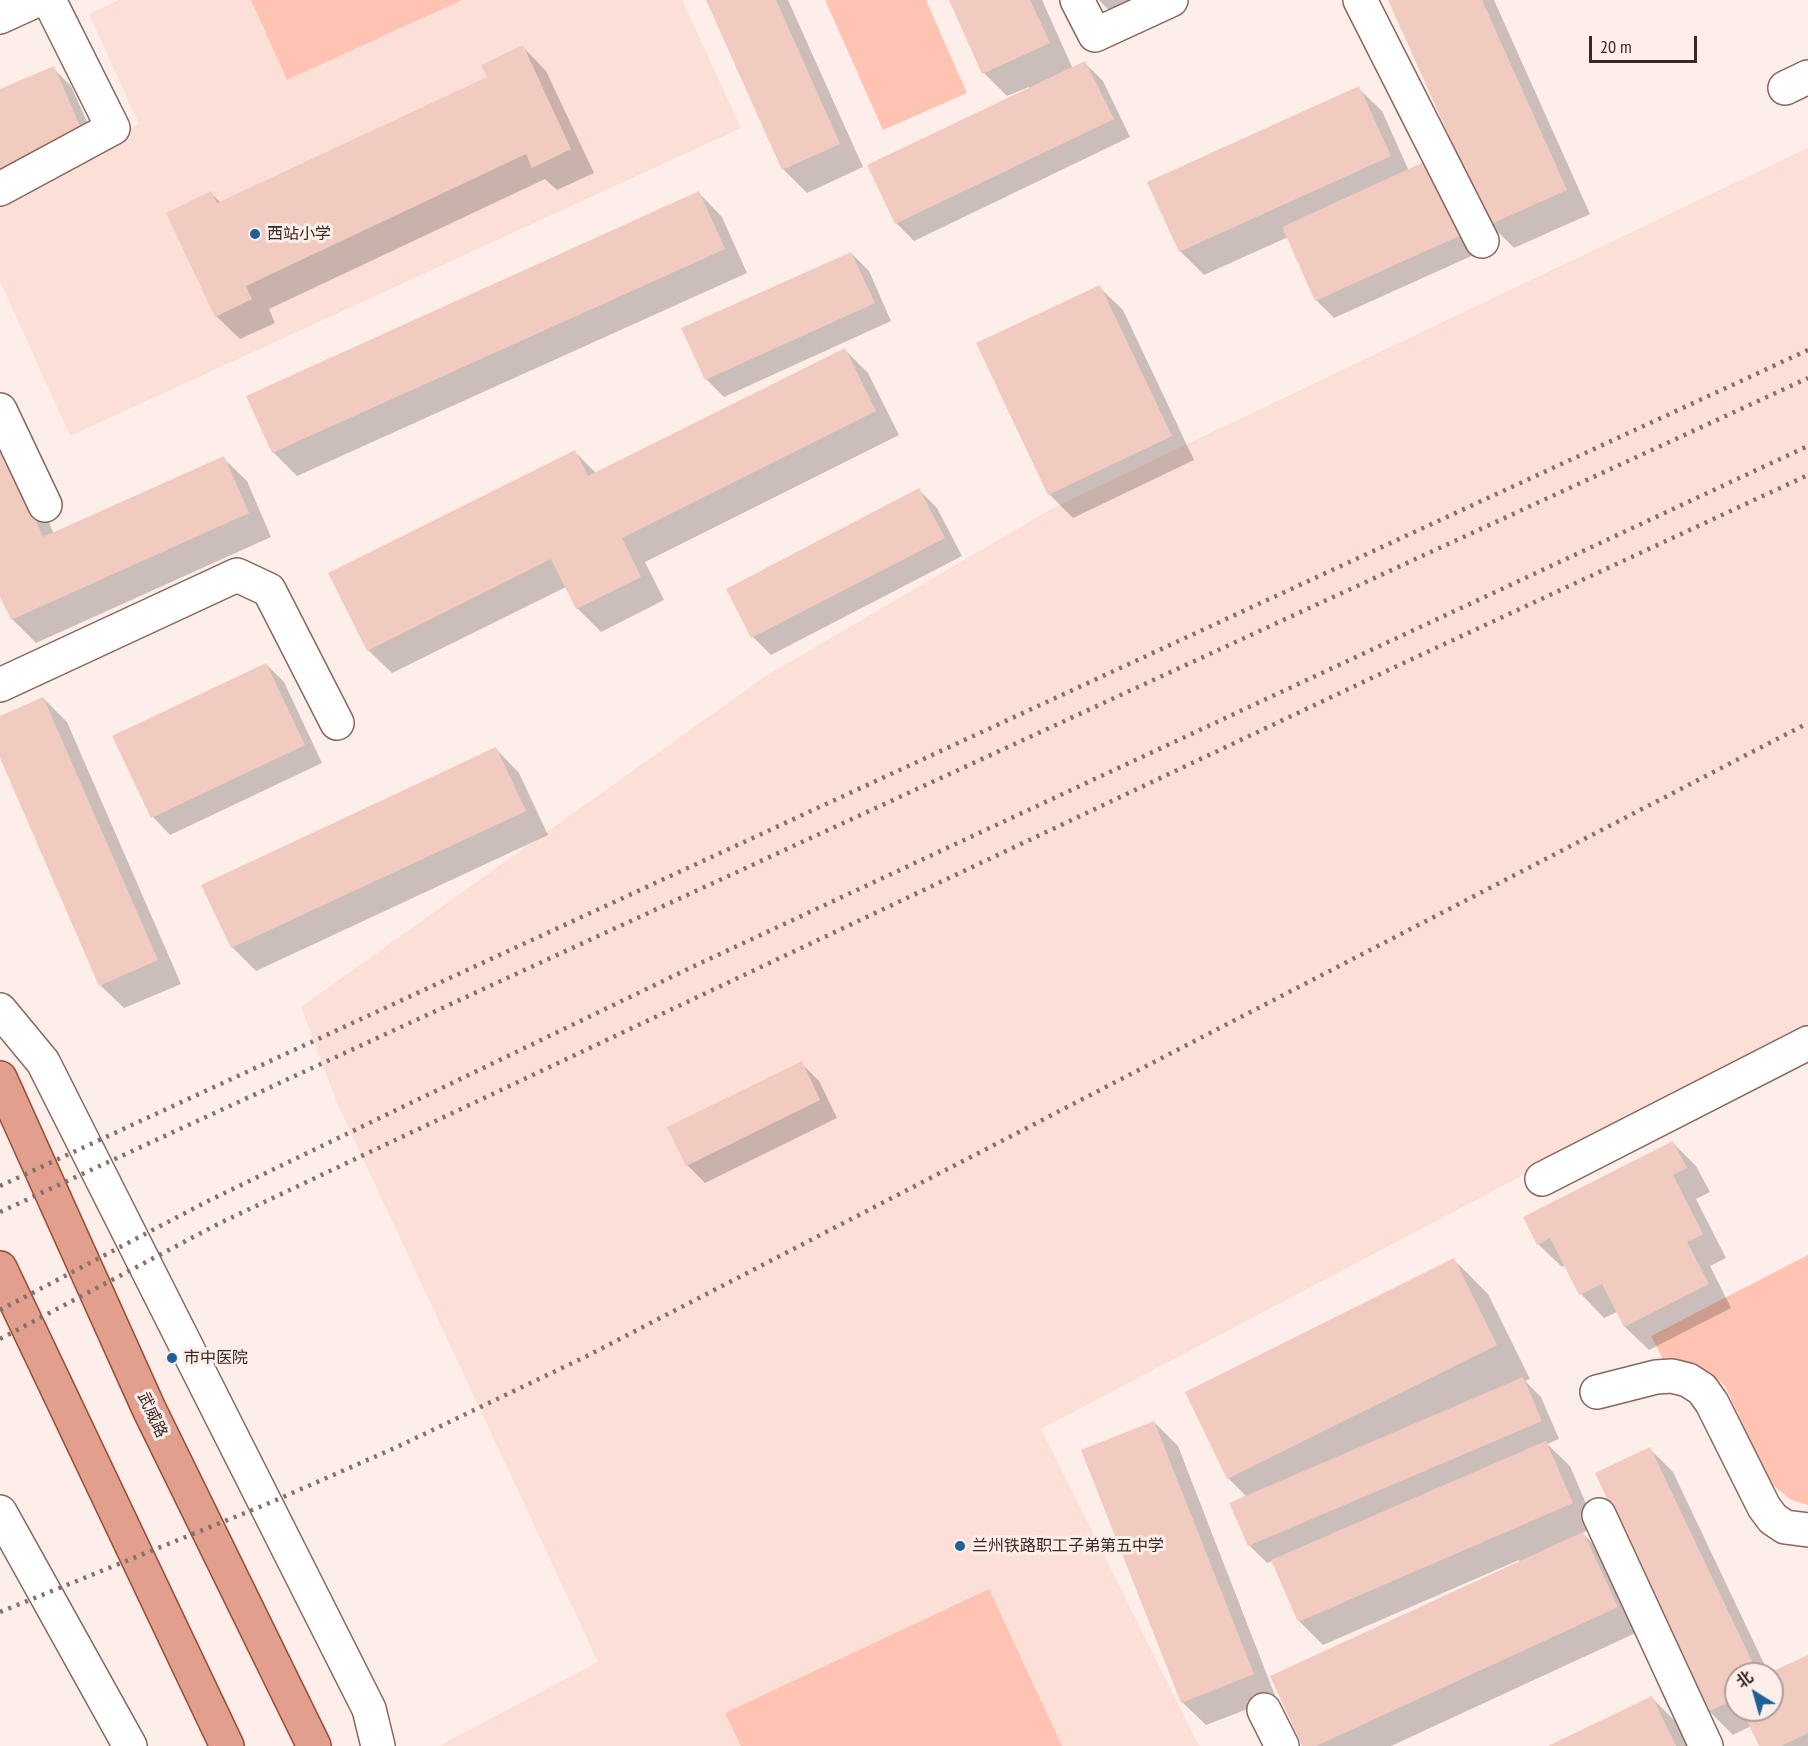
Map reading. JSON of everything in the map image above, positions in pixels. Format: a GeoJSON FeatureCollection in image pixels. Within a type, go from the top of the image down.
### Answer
{"type":"FeatureCollection","features":[{"type":"Feature","properties":{"kind":"main road","name":"武威路"},"geometry":{"type":"LineString","coordinates":[[0,1078],[149,1409],[314,1746]]}},
{"type":"Feature","properties":{"kind":"main road"},"geometry":{"type":"LineString","coordinates":[[0,1268],[227,1746]]}},
{"type":"Feature","properties":{"kind":"street"},"geometry":{"type":"LineString","coordinates":[[0,17],[37,0]]}},
{"type":"Feature","properties":{"kind":"street"},"geometry":{"type":"LineString","coordinates":[[0,189],[113,128],[49,0]]}},
{"type":"Feature","properties":{"kind":"street"},"geometry":{"type":"LineString","coordinates":[[1077,0],[1095,35],[1171,0]]}},
{"type":"Feature","properties":{"kind":"street"},"geometry":{"type":"LineString","coordinates":[[1360,0],[1482,241]]}},
{"type":"Feature","properties":{"kind":"street"},"geometry":{"type":"LineString","coordinates":[[0,410],[45,505]]}},
{"type":"Feature","properties":{"kind":"street"},"geometry":{"type":"LineString","coordinates":[[0,685],[237,575],[269,590],[337,723]]}},
{"type":"Feature","properties":{"kind":"street"},"geometry":{"type":"LineString","coordinates":[[0,1011],[43,1062],[369,1709],[378,1746]]}},
{"type":"Feature","properties":{"kind":"street"},"geometry":{"type":"LineString","coordinates":[[1542,1179],[1808,1042]]}},
{"type":"Feature","properties":{"kind":"street"},"geometry":{"type":"LineString","coordinates":[[1597,1392],[1656,1377],[1672,1376],[1688,1380],[1702,1389],[1712,1403],[1764,1507],[1773,1519],[1785,1527],[1808,1530]]}},
{"type":"Feature","properties":{"kind":"street"},"geometry":{"type":"LineString","coordinates":[[0,1512],[130,1746]]}},
{"type":"Feature","properties":{"kind":"street"},"geometry":{"type":"LineString","coordinates":[[1599,1515],[1706,1746]]}},
{"type":"Feature","properties":{"kind":"street"},"geometry":{"type":"LineString","coordinates":[[1264,1710],[1282,1746]]}},
{"type":"Feature","properties":{"kind":"shaded area","name":"西站小学"},"geometry":{"type":"Polygon","coordinates":[[[119,0],[682,0],[741,128],[70,436],[0,281],[0,187],[139,124],[89,14],[119,0]]]}},
{"type":"Feature","properties":{"kind":"shaded area"},"geometry":{"type":"Polygon","coordinates":[[[251,0],[462,0],[287,80],[251,0]]]}},
{"type":"Feature","properties":{"kind":"shaded area"},"geometry":{"type":"Polygon","coordinates":[[[825,0],[926,0],[967,93],[883,130],[825,0]]]}},
{"type":"Feature","properties":{"kind":"shaded area"},"geometry":{"type":"Polygon","coordinates":[[[1808,148],[1808,1025],[1041,1429],[1199,1746],[439,1746],[598,1662],[337,1103],[301,1007],[766,676],[1053,508],[1808,148]]]}},
{"type":"Feature","properties":{"kind":"shaded area"},"geometry":{"type":"Polygon","coordinates":[[[1808,1255],[1808,1505],[1791,1500],[1769,1482],[1725,1386],[1707,1371],[1686,1362],[1663,1359],[1651,1336],[1808,1255]]]}},
{"type":"Feature","properties":{"kind":"shaded area"},"geometry":{"type":"Polygon","coordinates":[[[989,1589],[1062,1746],[741,1746],[725,1713],[989,1589]]]}},
{"type":"Feature","properties":{"kind":"building"},"geometry":{"type":"Polygon","coordinates":[[[706,0],[776,0],[840,144],[782,170],[706,0]]]}},
{"type":"Feature","properties":{"kind":"building"},"geometry":{"type":"Polygon","coordinates":[[[949,0],[1030,0],[1050,43],[982,74],[949,0]]]}},
{"type":"Feature","properties":{"kind":"building"},"geometry":{"type":"Polygon","coordinates":[[[1388,0],[1482,0],[1567,190],[1489,225],[1388,0]]]}},
{"type":"Feature","properties":{"kind":"building"},"geometry":{"type":"Polygon","coordinates":[[[523,45],[571,149],[532,168],[526,154],[246,286],[252,299],[215,317],[166,213],[211,191],[217,203],[487,77],[481,65],[523,45]]]}},
{"type":"Feature","properties":{"kind":"building"},"geometry":{"type":"Polygon","coordinates":[[[1085,61],[1114,119],[895,224],[867,165],[1085,61]]]}},
{"type":"Feature","properties":{"kind":"building"},"geometry":{"type":"Polygon","coordinates":[[[54,66],[83,133],[0,170],[0,89],[54,66]]]}},
{"type":"Feature","properties":{"kind":"building"},"geometry":{"type":"Polygon","coordinates":[[[1359,86],[1391,156],[1179,252],[1147,182],[1359,86]]]}},
{"type":"Feature","properties":{"kind":"building"},"geometry":{"type":"Polygon","coordinates":[[[1437,156],[1470,231],[1315,301],[1282,227],[1437,156]]]}},
{"type":"Feature","properties":{"kind":"building"},"geometry":{"type":"Polygon","coordinates":[[[699,191],[725,249],[272,453],[246,396],[699,191]]]}},
{"type":"Feature","properties":{"kind":"building"},"geometry":{"type":"Polygon","coordinates":[[[851,252],[875,303],[705,380],[681,328],[851,252]]]}},
{"type":"Feature","properties":{"kind":"building"},"geometry":{"type":"Polygon","coordinates":[[[1100,285],[1172,436],[1048,495],[976,343],[1100,285]]]}},
{"type":"Feature","properties":{"kind":"building"},"geometry":{"type":"Polygon","coordinates":[[[845,348],[876,411],[622,538],[641,577],[576,609],[551,559],[367,651],[328,573],[575,450],[588,476],[845,348]]]}},
{"type":"Feature","properties":{"kind":"building"},"geometry":{"type":"Polygon","coordinates":[[[0,440],[43,537],[224,456],[249,513],[11,620],[0,597],[0,440]]]}},
{"type":"Feature","properties":{"kind":"building"},"geometry":{"type":"Polygon","coordinates":[[[919,488],[945,538],[751,638],[726,589],[919,488]]]}},
{"type":"Feature","properties":{"kind":"building"},"geometry":{"type":"Polygon","coordinates":[[[266,663],[305,745],[151,818],[112,736],[266,663]]]}},
{"type":"Feature","properties":{"kind":"building"},"geometry":{"type":"Polygon","coordinates":[[[43,697],[158,960],[99,986],[0,758],[0,716],[43,697]]]}},
{"type":"Feature","properties":{"kind":"building"},"geometry":{"type":"Polygon","coordinates":[[[496,747],[526,811],[231,948],[201,885],[496,747]]]}},
{"type":"Feature","properties":{"kind":"building"},"geometry":{"type":"Polygon","coordinates":[[[802,1061],[820,1100],[686,1166],[667,1127],[802,1061]]]}},
{"type":"Feature","properties":{"kind":"building"},"geometry":{"type":"Polygon","coordinates":[[[1673,1141],[1687,1168],[1673,1175],[1703,1234],[1687,1242],[1709,1284],[1624,1327],[1602,1284],[1579,1295],[1550,1238],[1537,1245],[1523,1217],[1673,1141]]]}},
{"type":"Feature","properties":{"kind":"building"},"geometry":{"type":"Polygon","coordinates":[[[1454,1258],[1497,1345],[1227,1479],[1185,1392],[1454,1258]]]}},
{"type":"Feature","properties":{"kind":"building"},"geometry":{"type":"Polygon","coordinates":[[[1523,1377],[1542,1421],[1248,1546],[1229,1503],[1523,1377]]]}},
{"type":"Feature","properties":{"kind":"building"},"geometry":{"type":"Polygon","coordinates":[[[1154,1421],[1254,1674],[1181,1703],[1081,1450],[1154,1421]]]}},
{"type":"Feature","properties":{"kind":"building"},"geometry":{"type":"Polygon","coordinates":[[[1546,1441],[1573,1503],[1298,1622],[1271,1560],[1546,1441]]]}},
{"type":"Feature","properties":{"kind":"building"},"geometry":{"type":"Polygon","coordinates":[[[1650,1447],[1752,1662],[1724,1662],[1724,1704],[1708,1712],[1595,1473],[1650,1447]]]}},
{"type":"Feature","properties":{"kind":"building"},"geometry":{"type":"Polygon","coordinates":[[[1583,1532],[1618,1607],[1316,1746],[1302,1746],[1270,1676],[1583,1532]]]}},
{"type":"Feature","properties":{"kind":"building"},"geometry":{"type":"Polygon","coordinates":[[[1808,1655],[1808,1733],[1781,1746],[1759,1746],[1748,1722],[1784,1722],[1784,1666],[1808,1655]]]}},
{"type":"Feature","properties":{"kind":"building"},"geometry":{"type":"Polygon","coordinates":[[[1652,1696],[1676,1746],[1548,1746],[1652,1696]]]}},
{"type":"Feature","properties":{"kind":"railway"},"geometry":{"type":"LineString","coordinates":[[0,1186],[1808,350]]}},
{"type":"Feature","properties":{"kind":"railway"},"geometry":{"type":"LineString","coordinates":[[0,1212],[1808,378]]}},
{"type":"Feature","properties":{"kind":"railway"},"geometry":{"type":"LineString","coordinates":[[0,1310],[208,1201],[690,968],[1808,446]]}},
{"type":"Feature","properties":{"kind":"railway"},"geometry":{"type":"LineString","coordinates":[[0,1339],[220,1223],[1395,667],[1808,475]]}},
{"type":"Feature","properties":{"kind":"railway"},"geometry":{"type":"LineString","coordinates":[[0,1612],[267,1504],[397,1447],[587,1356],[1808,723]]}},
{"type":"Feature","properties":{"kind":"place","name":"西站小学"},"geometry":{"type":"Point","coordinates":[255,234]}},
{"type":"Feature","properties":{"kind":"place","name":"市中医院"},"geometry":{"type":"Point","coordinates":[172,1358]}},
{"type":"Feature","properties":{"kind":"place","name":"兰州铁路职工子弟第五中学"},"geometry":{"type":"Point","coordinates":[960,1546]}}]}
